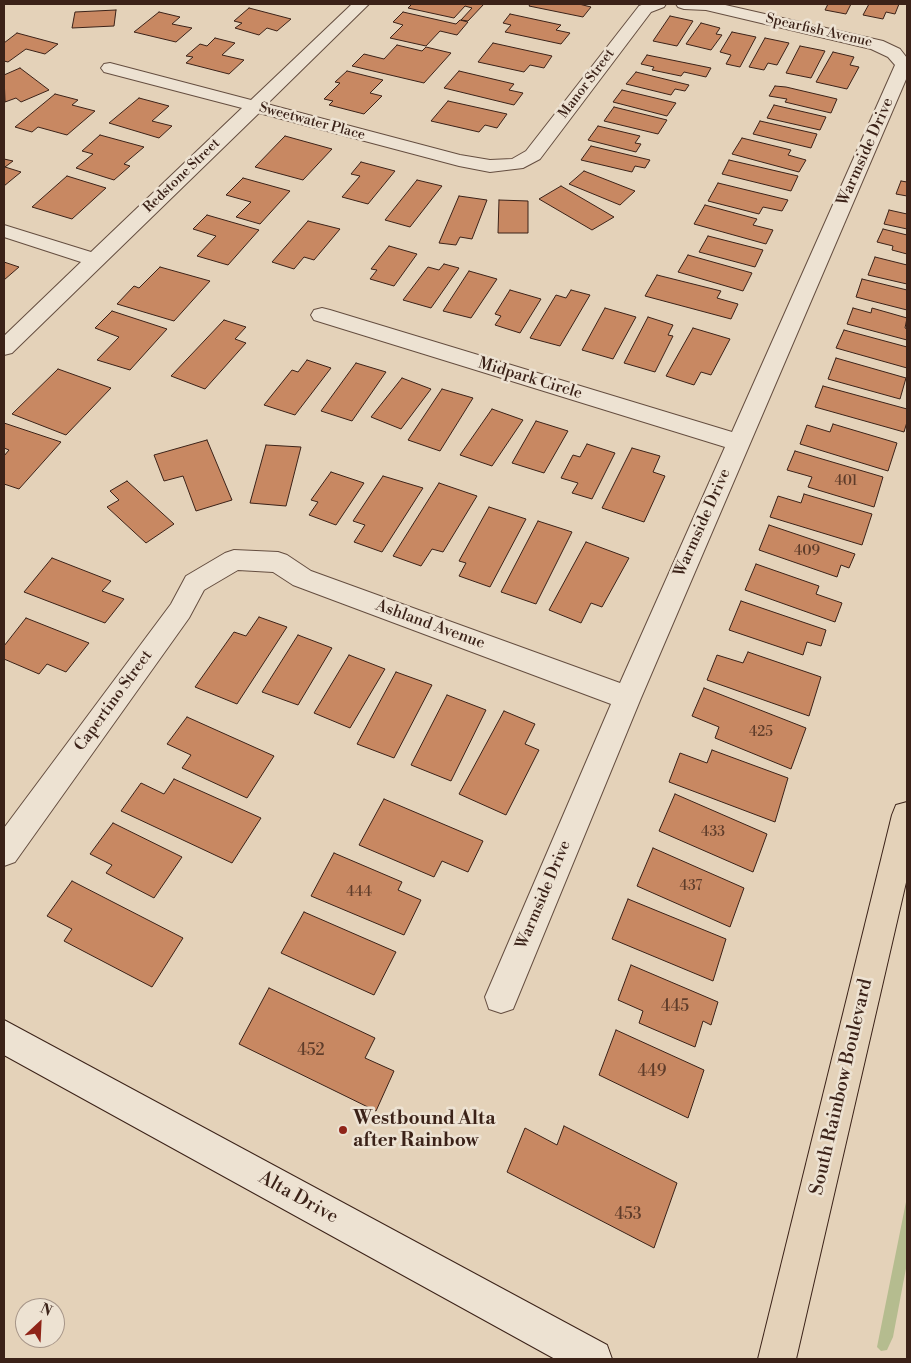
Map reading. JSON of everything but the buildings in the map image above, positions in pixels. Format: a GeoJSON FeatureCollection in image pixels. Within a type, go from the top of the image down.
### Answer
{"type":"FeatureCollection","features":[{"type":"Feature","properties":{"kind":"main road","name":"South Rainbow Boulevard"},"geometry":{"type":"LineString","coordinates":[[777,1359],[907,815]]}},
{"type":"Feature","properties":{"kind":"street","name":"Redstone Street"},"geometry":{"type":"LineString","coordinates":[[4,348],[361,4]]}},
{"type":"Feature","properties":{"kind":"street","name":"Manor Street"},"geometry":{"type":"LineString","coordinates":[[516,164],[533,156],[645,9],[658,4]]}},
{"type":"Feature","properties":{"kind":"street","name":"Spearfish Avenue"},"geometry":{"type":"LineString","coordinates":[[684,4],[706,5],[868,42],[894,53]]}},
{"type":"Feature","properties":{"kind":"street","name":"Warmside Drive"},"geometry":{"type":"LineString","coordinates":[[501,997],[627,698],[904,65],[894,53]]}},
{"type":"Feature","properties":{"kind":"street","name":"Sweetwater Place"},"geometry":{"type":"LineString","coordinates":[[110,68],[459,160],[490,166],[516,164]]}},
{"type":"Feature","properties":{"kind":"street"},"geometry":{"type":"LineString","coordinates":[[4,231],[95,260]]}},
{"type":"Feature","properties":{"kind":"street","name":"Midpark Circle"},"geometry":{"type":"LineString","coordinates":[[322,315],[738,442]]}},
{"type":"Feature","properties":{"kind":"street","name":"Ashland Avenue"},"geometry":{"type":"LineString","coordinates":[[234,560],[278,562],[302,578],[627,698]]}},
{"type":"Feature","properties":{"kind":"street","name":"Capertino Street"},"geometry":{"type":"LineString","coordinates":[[4,852],[180,611],[195,583],[234,560]]}},
{"type":"Feature","properties":{"kind":"street","name":"Alta Drive"},"geometry":{"type":"LineString","coordinates":[[4,1038],[593,1359]]}},
{"type":"Feature","properties":{"kind":"green space"},"geometry":{"type":"Polygon","coordinates":[[[907,1197],[907,1263],[893,1337],[887,1350],[881,1351],[877,1347],[907,1197]]]}},
{"type":"Feature","properties":{"kind":"place","name":"Westbound Alta after Rainbow"},"geometry":{"type":"Point","coordinates":[343,1130]}}]}
